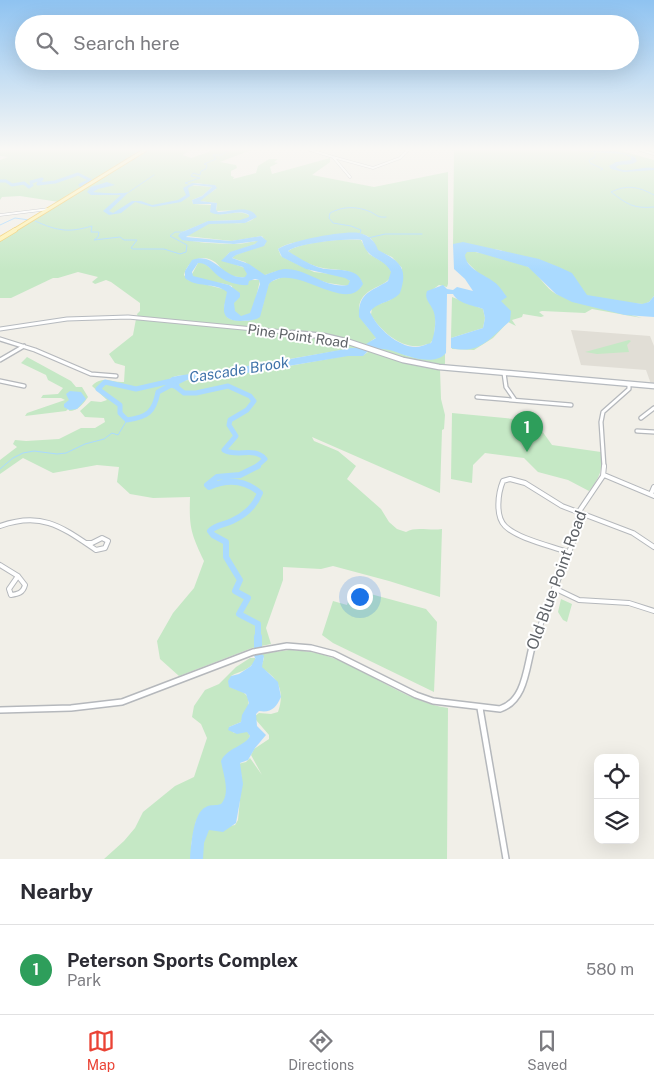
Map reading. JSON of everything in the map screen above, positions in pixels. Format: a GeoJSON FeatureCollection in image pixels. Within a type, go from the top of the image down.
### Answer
{"type":"FeatureCollection","features":[{"type":"Feature","properties":{"kind":"main road"},"geometry":{"type":"LineString","coordinates":[[0,239],[81,190]]}},
{"type":"Feature","properties":{"kind":"main road","name":"Pine Point Road"},"geometry":{"type":"LineString","coordinates":[[0,329],[69,319],[102,317],[149,319],[324,336],[411,362],[448,368],[654,386]]}},
{"type":"Feature","properties":{"kind":"street"},"geometry":{"type":"LineString","coordinates":[[0,215],[51,209]]}},
{"type":"Feature","properties":{"kind":"street"},"geometry":{"type":"LineString","coordinates":[[0,339],[52,357],[83,373],[116,376]]}},
{"type":"Feature","properties":{"kind":"street"},"geometry":{"type":"LineString","coordinates":[[0,360],[24,346]]}},
{"type":"Feature","properties":{"kind":"street"},"geometry":{"type":"LineString","coordinates":[[504,373],[506,387],[515,400]]}},
{"type":"Feature","properties":{"kind":"street"},"geometry":{"type":"LineString","coordinates":[[0,381],[16,386],[24,386]]}},
{"type":"Feature","properties":{"kind":"street"},"geometry":{"type":"LineString","coordinates":[[629,384],[629,389],[608,405],[602,414],[604,474],[653,495],[654,487]]}},
{"type":"Feature","properties":{"kind":"street"},"geometry":{"type":"LineString","coordinates":[[477,397],[571,405]]}},
{"type":"Feature","properties":{"kind":"street"},"geometry":{"type":"LineString","coordinates":[[641,418],[654,408]]}},
{"type":"Feature","properties":{"kind":"street"},"geometry":{"type":"LineString","coordinates":[[637,431],[654,432]]}},
{"type":"Feature","properties":{"kind":"street","name":"Old Blue Point Road"},"geometry":{"type":"LineString","coordinates":[[0,710],[83,707],[122,702],[253,652],[267,648],[291,646],[322,650],[341,657],[429,700],[480,708],[504,708],[512,705],[518,698],[534,640],[570,553],[579,513],[604,474]]}},
{"type":"Feature","properties":{"kind":"street"},"geometry":{"type":"LineString","coordinates":[[570,553],[516,534],[504,525],[499,513],[502,483],[509,479],[520,480],[561,505],[637,535],[654,547]]}},
{"type":"Feature","properties":{"kind":"street"},"geometry":{"type":"LineString","coordinates":[[0,526],[24,519],[43,519],[52,522],[86,543],[99,550],[105,548],[108,542],[102,538],[86,543]]}},
{"type":"Feature","properties":{"kind":"street"},"geometry":{"type":"LineString","coordinates":[[0,565],[18,576],[25,585],[19,594],[12,595],[9,593],[9,589],[18,576]]}},
{"type":"Feature","properties":{"kind":"street"},"geometry":{"type":"LineString","coordinates":[[554,588],[582,600],[629,603],[654,611]]}},
{"type":"Feature","properties":{"kind":"street"},"geometry":{"type":"LineString","coordinates":[[480,708],[506,859]]}},
{"type":"Feature","properties":{"kind":"shaded area"},"geometry":{"type":"Polygon","coordinates":[[[571,330],[650,336],[654,346],[654,384],[651,384],[646,370],[581,365],[571,330]]]}},
{"type":"Feature","properties":{"kind":"green space"},"geometry":{"type":"Polygon","coordinates":[[[0,190],[78,190],[59,202],[20,196],[2,197],[0,200],[0,190]]]}},
{"type":"Feature","properties":{"kind":"green space"},"geometry":{"type":"Polygon","coordinates":[[[82,190],[209,190],[202,196],[192,200],[193,204],[212,205],[210,211],[215,213],[241,213],[251,217],[244,220],[209,221],[180,233],[179,236],[196,242],[238,244],[259,241],[256,244],[229,253],[223,260],[245,268],[249,278],[229,276],[215,262],[205,258],[195,260],[186,270],[184,275],[188,280],[227,290],[228,293],[224,307],[227,317],[242,321],[250,321],[256,318],[262,308],[270,282],[288,275],[334,291],[349,292],[360,288],[362,282],[354,274],[314,265],[299,259],[288,251],[302,245],[323,241],[361,240],[369,254],[388,265],[392,274],[385,283],[368,292],[362,298],[360,304],[359,310],[364,322],[377,337],[369,345],[389,348],[405,355],[424,359],[436,358],[445,352],[445,366],[411,360],[357,342],[322,335],[138,317],[140,303],[111,282],[106,280],[95,284],[92,282],[98,277],[78,272],[53,278],[11,298],[0,298],[0,241],[82,190]]]}},
{"type":"Feature","properties":{"kind":"green space"},"geometry":{"type":"Polygon","coordinates":[[[214,190],[448,190],[448,284],[447,287],[439,285],[428,293],[436,313],[434,338],[429,345],[411,346],[403,344],[381,328],[371,315],[372,307],[390,300],[400,292],[402,268],[392,257],[376,250],[373,241],[367,236],[349,233],[285,245],[278,249],[281,256],[314,272],[347,276],[351,283],[348,286],[328,283],[289,271],[277,271],[262,276],[245,262],[232,258],[235,255],[264,245],[266,242],[262,236],[232,241],[186,236],[210,223],[241,223],[252,220],[256,216],[245,210],[216,211],[217,203],[198,201],[214,190]]]}},
{"type":"Feature","properties":{"kind":"green space"},"geometry":{"type":"Polygon","coordinates":[[[454,190],[654,190],[654,296],[649,302],[644,304],[623,303],[585,295],[516,256],[500,250],[454,244],[453,247],[454,190]]]}},
{"type":"Feature","properties":{"kind":"green space"},"geometry":{"type":"Polygon","coordinates":[[[467,251],[501,257],[526,266],[556,294],[642,318],[592,309],[585,313],[542,311],[539,312],[544,316],[541,317],[523,314],[522,317],[512,320],[516,326],[508,322],[493,338],[474,350],[452,349],[452,347],[490,337],[479,274],[465,260],[465,253],[467,251]]]}},
{"type":"Feature","properties":{"kind":"green space"},"geometry":{"type":"Polygon","coordinates":[[[203,262],[225,280],[260,280],[253,312],[248,316],[239,316],[234,311],[232,286],[201,280],[191,276],[198,263],[203,262]]]}},
{"type":"Feature","properties":{"kind":"green space"},"geometry":{"type":"Polygon","coordinates":[[[452,297],[483,309],[485,318],[483,328],[451,338],[452,297]]]}},
{"type":"Feature","properties":{"kind":"green space"},"geometry":{"type":"Polygon","coordinates":[[[136,319],[320,337],[355,345],[410,363],[440,369],[441,399],[445,415],[444,429],[442,430],[440,493],[312,437],[314,441],[338,451],[356,466],[347,479],[381,509],[389,522],[397,529],[406,532],[414,529],[442,529],[440,597],[333,566],[321,569],[283,567],[283,580],[266,628],[271,644],[252,648],[179,676],[160,659],[157,641],[173,613],[194,588],[204,561],[192,530],[190,497],[153,498],[130,494],[117,482],[119,467],[97,465],[53,473],[23,458],[0,474],[0,460],[17,447],[13,444],[15,440],[59,439],[81,428],[95,428],[105,422],[104,418],[85,417],[80,411],[91,401],[101,402],[107,400],[92,386],[96,383],[103,380],[124,382],[125,366],[115,363],[109,354],[133,335],[136,319]],[[354,348],[190,376],[176,376],[170,378],[165,383],[168,387],[179,389],[178,385],[181,381],[278,368],[350,355],[362,356],[368,352],[364,349],[354,348]]]}},
{"type":"Feature","properties":{"kind":"green space"},"geometry":{"type":"Polygon","coordinates":[[[631,341],[627,345],[629,352],[597,354],[585,352],[631,341]]]}},
{"type":"Feature","properties":{"kind":"green space"},"geometry":{"type":"Polygon","coordinates":[[[27,357],[71,381],[76,387],[82,387],[88,397],[85,402],[72,411],[69,411],[71,406],[66,411],[25,416],[27,413],[65,400],[61,398],[41,398],[43,395],[58,394],[63,388],[48,380],[46,375],[21,363],[27,357]]]}},
{"type":"Feature","properties":{"kind":"green space"},"geometry":{"type":"Polygon","coordinates":[[[452,413],[535,421],[552,445],[601,452],[602,463],[596,482],[589,491],[568,480],[538,472],[524,458],[485,453],[473,465],[472,483],[451,479],[452,413]]]}},
{"type":"Feature","properties":{"kind":"green space"},"geometry":{"type":"Polygon","coordinates":[[[352,589],[426,609],[437,622],[434,692],[333,643],[322,635],[333,601],[347,605],[352,589]]]}},
{"type":"Feature","properties":{"kind":"green space"},"geometry":{"type":"Polygon","coordinates":[[[561,599],[572,604],[567,622],[563,620],[558,612],[561,599]]]}},
{"type":"Feature","properties":{"kind":"green space"},"geometry":{"type":"Polygon","coordinates":[[[289,650],[324,655],[355,668],[415,699],[448,708],[447,859],[201,859],[201,848],[208,830],[235,825],[238,820],[242,778],[238,764],[246,762],[250,758],[262,775],[251,755],[254,749],[269,739],[269,735],[256,720],[255,716],[259,713],[271,714],[278,712],[281,698],[276,681],[261,668],[264,658],[262,654],[289,650]]]}},
{"type":"Feature","properties":{"kind":"green space"},"geometry":{"type":"Polygon","coordinates":[[[250,658],[255,658],[253,664],[247,669],[231,676],[230,687],[244,693],[247,696],[248,704],[241,722],[229,727],[234,733],[247,731],[250,736],[226,783],[227,802],[196,821],[191,845],[191,859],[104,859],[135,828],[143,812],[175,786],[194,777],[207,738],[201,724],[192,717],[194,706],[205,690],[219,684],[236,667],[250,658]]]}},
{"type":"Feature","properties":{"kind":"water"},"geometry":{"type":"Polygon","coordinates":[[[89,190],[96,190],[93,192],[129,192],[109,211],[113,213],[132,201],[141,201],[152,205],[178,200],[186,195],[184,190],[189,190],[190,196],[181,202],[153,207],[135,202],[121,213],[109,215],[103,211],[121,195],[91,195],[87,192],[89,190]]]}},
{"type":"Feature","properties":{"kind":"water"},"geometry":{"type":"Polygon","coordinates":[[[209,190],[214,190],[200,201],[217,203],[216,210],[218,212],[245,210],[254,213],[257,217],[245,223],[209,224],[186,237],[231,241],[261,236],[267,241],[264,246],[232,258],[249,264],[265,275],[284,269],[300,272],[332,284],[348,285],[350,281],[345,278],[306,269],[282,257],[278,249],[305,240],[352,232],[369,237],[378,250],[397,262],[403,271],[400,293],[393,299],[376,306],[370,312],[389,336],[409,346],[422,346],[431,343],[432,340],[435,317],[427,299],[427,291],[443,285],[447,289],[453,290],[457,287],[473,291],[465,279],[454,269],[453,244],[463,242],[539,259],[559,267],[572,273],[587,295],[642,304],[649,302],[654,296],[654,317],[625,315],[572,302],[556,294],[528,267],[476,252],[467,252],[465,255],[466,260],[472,268],[496,283],[507,297],[501,301],[511,311],[510,321],[484,344],[470,349],[451,348],[451,338],[483,328],[485,318],[483,309],[458,300],[453,294],[447,294],[446,353],[435,359],[420,359],[366,344],[376,338],[359,317],[361,303],[366,294],[388,281],[391,272],[388,267],[368,252],[362,240],[335,240],[313,243],[288,251],[317,267],[345,270],[356,274],[363,284],[355,292],[345,294],[332,292],[292,278],[280,278],[269,284],[260,317],[248,321],[233,320],[228,318],[224,312],[227,292],[217,287],[189,281],[185,278],[185,271],[192,260],[200,258],[213,262],[237,277],[245,277],[247,274],[243,267],[221,261],[230,252],[255,244],[258,241],[234,244],[182,240],[178,236],[180,233],[208,221],[240,220],[249,217],[249,215],[244,213],[215,214],[210,212],[211,204],[193,204],[192,200],[202,196],[209,190]],[[198,263],[192,272],[193,276],[229,285],[240,293],[240,297],[234,303],[235,311],[241,316],[250,313],[260,284],[259,280],[249,281],[248,285],[227,281],[205,264],[198,263]]]}},
{"type":"Feature","properties":{"kind":"water"},"geometry":{"type":"Polygon","coordinates":[[[351,348],[361,348],[368,351],[363,356],[348,356],[229,376],[187,380],[179,384],[180,390],[168,387],[165,383],[172,377],[268,363],[351,348]]]}},
{"type":"Feature","properties":{"kind":"water"},"geometry":{"type":"Polygon","coordinates":[[[70,391],[81,392],[86,399],[77,409],[69,410],[64,407],[64,404],[69,400],[66,394],[70,391]]]}},
{"type":"Feature","properties":{"kind":"water"},"geometry":{"type":"Polygon","coordinates":[[[261,653],[264,656],[262,667],[278,682],[281,697],[273,709],[259,711],[256,714],[257,726],[266,735],[248,760],[240,763],[243,784],[236,823],[223,832],[209,830],[204,843],[203,859],[190,859],[195,822],[198,815],[206,807],[221,804],[226,794],[226,783],[221,761],[224,756],[244,743],[250,736],[247,732],[237,734],[228,730],[229,727],[241,722],[242,715],[249,703],[246,694],[229,687],[228,681],[231,676],[239,674],[251,666],[258,654],[261,653]]]}},
{"type":"Feature","properties":{"kind":"waterway"},"geometry":{"type":"LineString","coordinates":[[617,190],[611,192],[631,205],[654,207]]}},
{"type":"Feature","properties":{"kind":"waterway"},"geometry":{"type":"LineString","coordinates":[[643,190],[654,195]]}},
{"type":"Feature","properties":{"kind":"waterway"},"geometry":{"type":"LineString","coordinates":[[360,233],[361,230],[351,226],[333,223],[329,218],[330,213],[340,209],[355,208],[366,210],[379,217],[386,217]]}},
{"type":"Feature","properties":{"kind":"waterway"},"geometry":{"type":"LineString","coordinates":[[0,225],[15,218],[29,220]]}},
{"type":"Feature","properties":{"kind":"waterway"},"geometry":{"type":"LineString","coordinates":[[35,221],[63,230],[76,230],[92,226],[91,232],[99,232],[98,237],[94,240],[120,237],[124,240],[137,240],[131,248],[133,249],[164,249],[180,254],[186,252],[187,245],[170,236],[175,232],[184,232]]}},
{"type":"Feature","properties":{"kind":"waterway"},"geometry":{"type":"LineString","coordinates":[[368,238],[385,234],[422,234]]}},
{"type":"Feature","properties":{"kind":"waterway"},"geometry":{"type":"LineString","coordinates":[[171,381],[136,389],[105,382],[98,389],[120,405],[120,413],[127,420],[140,417],[149,412],[152,409],[158,392],[173,384]]}},
{"type":"Feature","properties":{"kind":"waterway","name":"Cascade Brook"},"geometry":{"type":"LineString","coordinates":[[175,386],[184,393],[196,393],[228,386],[250,396],[254,401],[247,410],[230,420],[229,425],[236,436],[224,450],[261,455],[265,459],[256,467]]}},
{"type":"Feature","properties":{"kind":"waterway"},"geometry":{"type":"LineString","coordinates":[[0,469],[13,458],[23,453],[34,451],[57,454],[66,453],[85,444],[104,439],[112,433],[118,435],[127,420]]}},
{"type":"Feature","properties":{"kind":"waterway","name":"Cascade Brook"},"geometry":{"type":"LineString","coordinates":[[256,467],[240,475],[217,477],[207,485],[209,487],[216,484],[236,482],[248,485],[260,493],[245,513],[237,519],[215,527],[210,531],[213,535],[226,542],[226,557],[240,580],[235,591],[248,598],[239,614],[258,624],[258,655]]}},
{"type":"Feature","properties":{"kind":"place","name":"Peterson Sports Complex"},"geometry":{"type":"Point","coordinates":[527,452]}}]}
